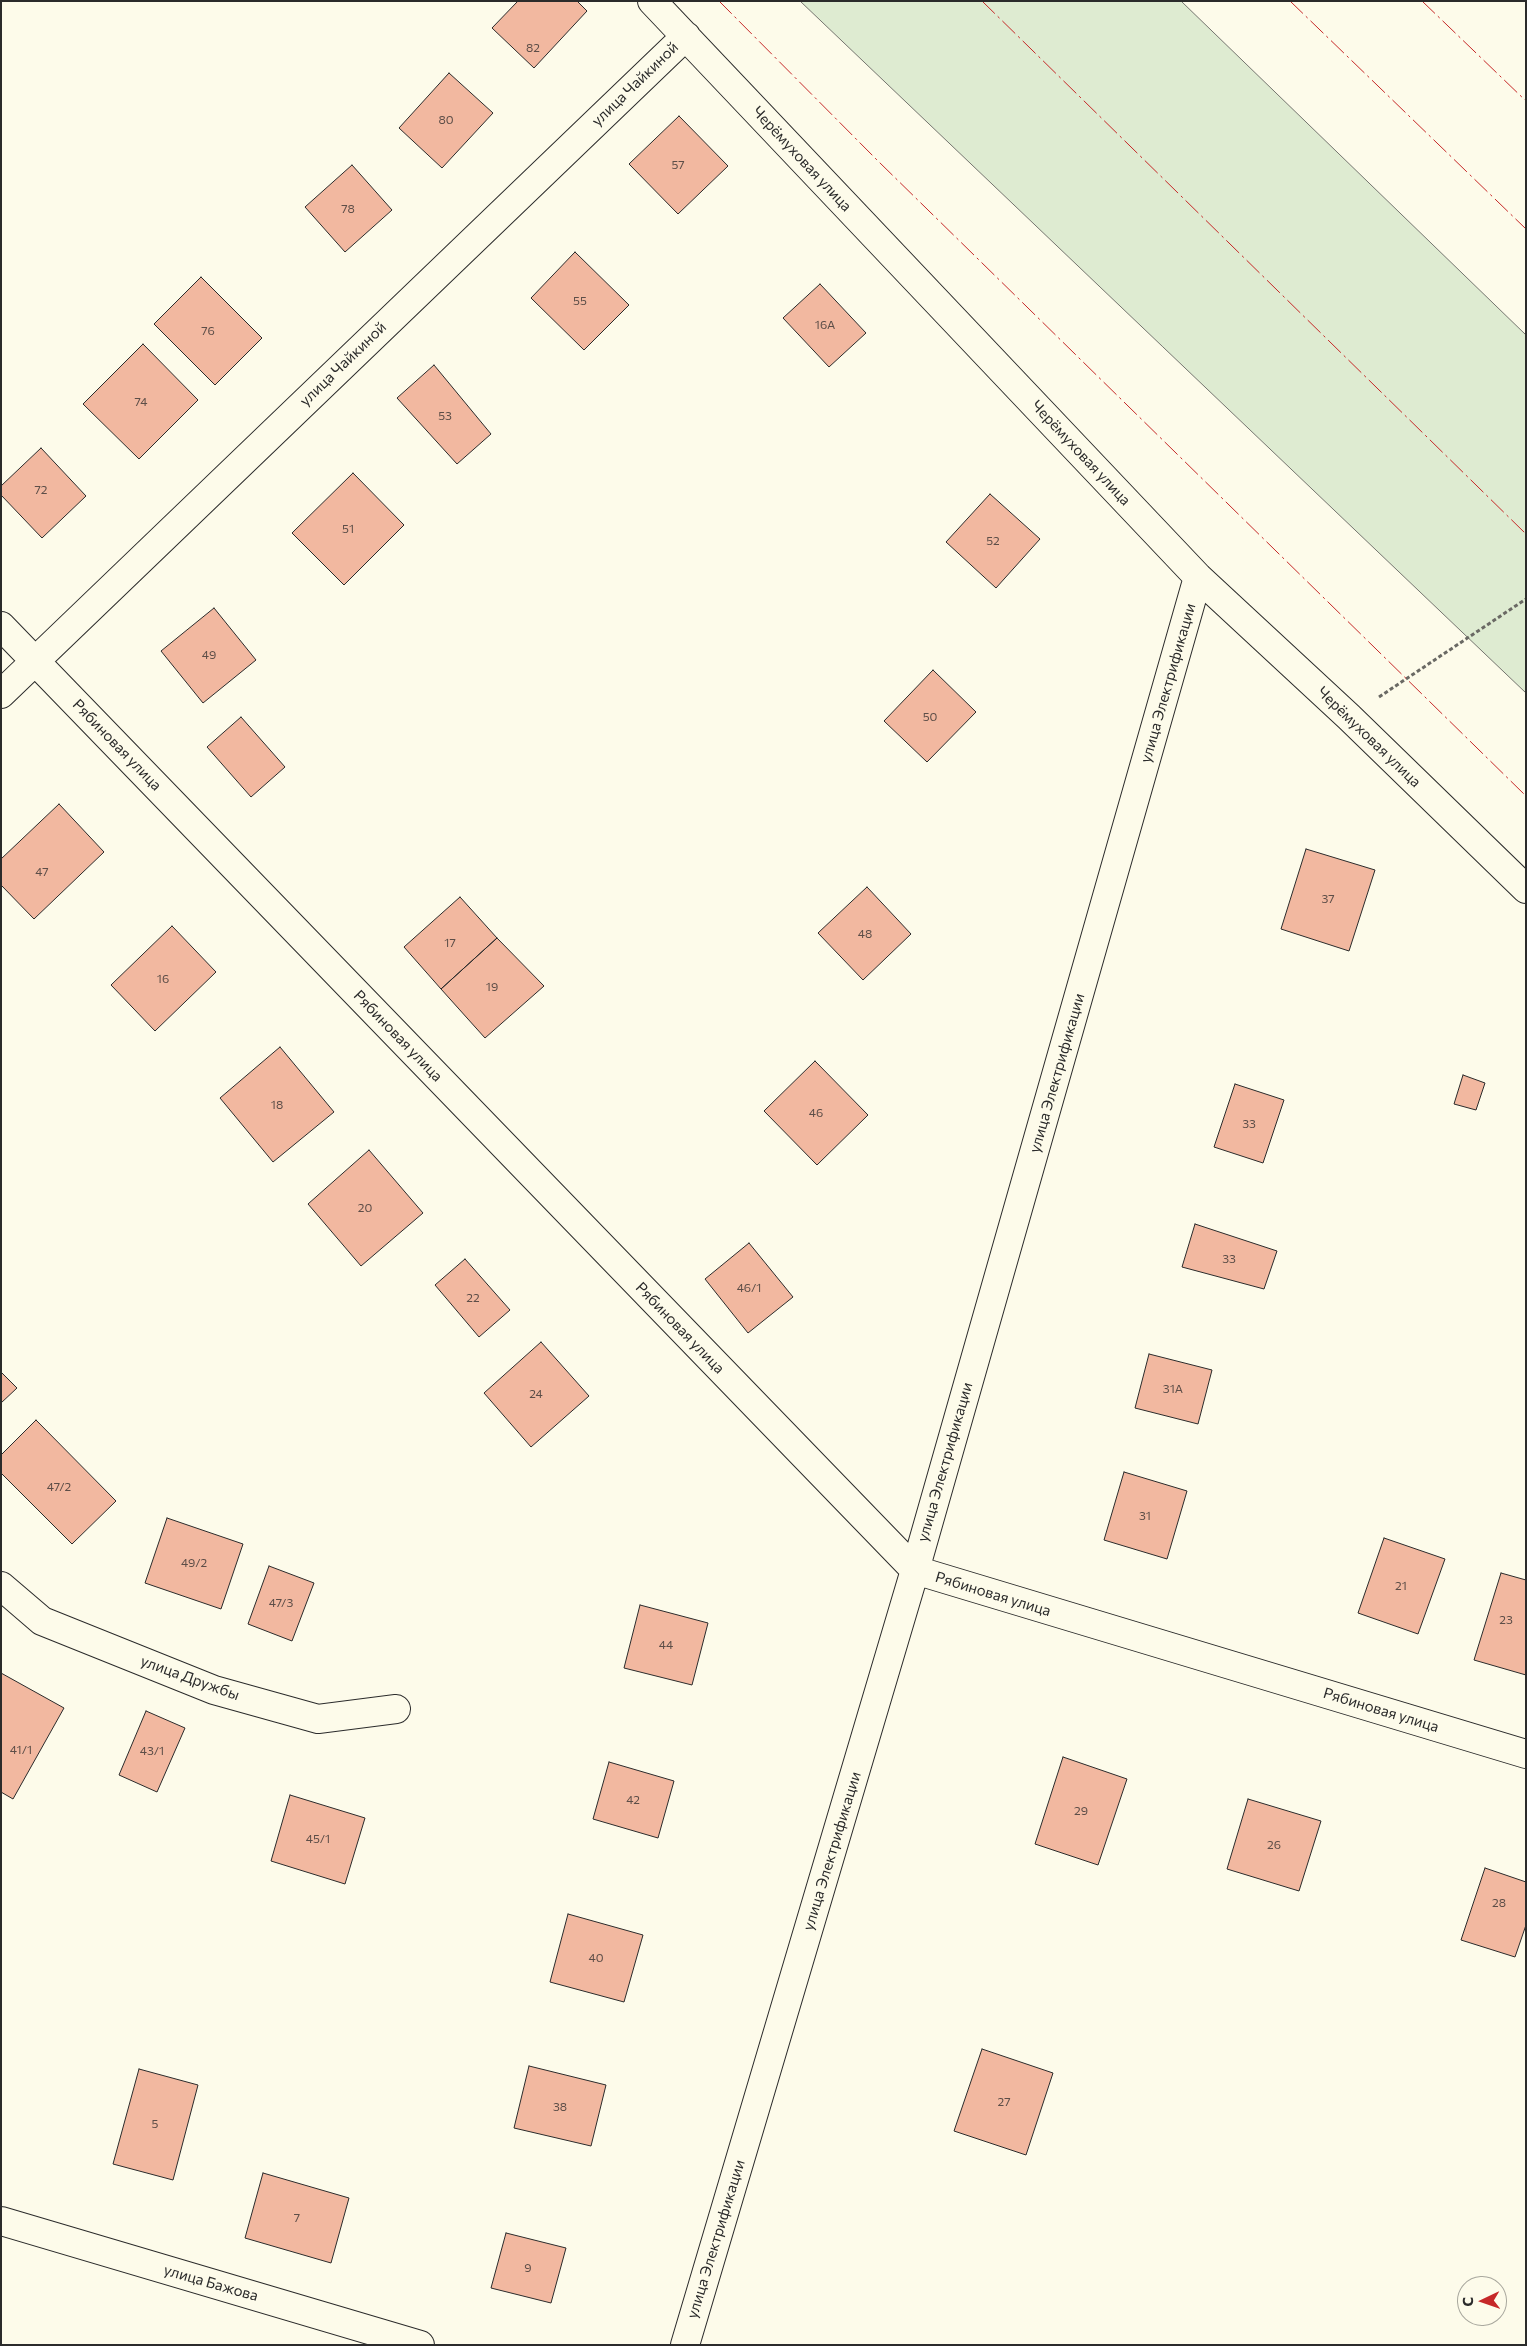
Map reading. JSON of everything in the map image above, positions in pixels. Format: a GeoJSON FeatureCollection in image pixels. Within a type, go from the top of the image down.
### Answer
{"type":"FeatureCollection","features":[{"type":"Feature","properties":{"kind":"street","name":"Черёмуховая улица"},"geometry":{"type":"LineString","coordinates":[[652,1],[1198,577],[1349,717],[1526,889]]}},
{"type":"Feature","properties":{"kind":"street","name":"улица Чайкиной"},"geometry":{"type":"LineString","coordinates":[[1,694],[34,660],[686,36]]}},
{"type":"Feature","properties":{"kind":"street","name":"улица Электрификации"},"geometry":{"type":"LineString","coordinates":[[685,2345],[915,1570],[1198,577]]}},
{"type":"Feature","properties":{"kind":"street","name":"Рябиновая улица"},"geometry":{"type":"LineString","coordinates":[[1,626],[915,1570],[1526,1754]]}},
{"type":"Feature","properties":{"kind":"street","name":"улица Дружбы"},"geometry":{"type":"LineString","coordinates":[[1,1586],[42,1621],[214,1690],[318,1719],[396,1709]]}},
{"type":"Feature","properties":{"kind":"street","name":"улица Бажова"},"geometry":{"type":"LineString","coordinates":[[1,2221],[420,2345]]}},
{"type":"Feature","properties":{"kind":"path"},"geometry":{"type":"LineString","coordinates":[[1349,717],[1526,599]]}},
{"type":"Feature","properties":{"kind":"green space"},"geometry":{"type":"Polygon","coordinates":[[[800,1],[1181,1],[1526,335],[1526,693],[800,1]]]}},
{"type":"Feature","properties":{"kind":"building"},"geometry":{"type":"Polygon","coordinates":[[[518,1],[577,1],[587,11],[534,68],[492,28],[518,1]]]}},
{"type":"Feature","properties":{"kind":"building"},"geometry":{"type":"Polygon","coordinates":[[[449,73],[493,113],[442,168],[399,128],[449,73]]]}},
{"type":"Feature","properties":{"kind":"building"},"geometry":{"type":"Polygon","coordinates":[[[679,116],[728,166],[678,214],[629,164],[679,116]]]}},
{"type":"Feature","properties":{"kind":"building"},"geometry":{"type":"Polygon","coordinates":[[[352,165],[392,210],[345,252],[305,207],[352,165]]]}},
{"type":"Feature","properties":{"kind":"building"},"geometry":{"type":"Polygon","coordinates":[[[575,252],[629,305],[584,350],[531,298],[575,252]]]}},
{"type":"Feature","properties":{"kind":"building"},"geometry":{"type":"Polygon","coordinates":[[[201,277],[262,338],[215,385],[154,324],[201,277]]]}},
{"type":"Feature","properties":{"kind":"building"},"geometry":{"type":"Polygon","coordinates":[[[820,284],[866,333],[829,367],[783,318],[820,284]]]}},
{"type":"Feature","properties":{"kind":"building"},"geometry":{"type":"Polygon","coordinates":[[[143,344],[198,400],[139,459],[83,404],[143,344]]]}},
{"type":"Feature","properties":{"kind":"building"},"geometry":{"type":"Polygon","coordinates":[[[434,365],[491,434],[457,464],[397,398],[434,365]]]}},
{"type":"Feature","properties":{"kind":"building"},"geometry":{"type":"Polygon","coordinates":[[[41,448],[86,496],[42,538],[1,495],[1,486],[41,448]]]}},
{"type":"Feature","properties":{"kind":"building"},"geometry":{"type":"Polygon","coordinates":[[[353,473],[404,525],[344,585],[292,533],[353,473]]]}},
{"type":"Feature","properties":{"kind":"building"},"geometry":{"type":"Polygon","coordinates":[[[990,494],[1040,539],[996,588],[946,542],[990,494]]]}},
{"type":"Feature","properties":{"kind":"building"},"geometry":{"type":"Polygon","coordinates":[[[214,608],[256,660],[203,703],[161,651],[214,608]]]}},
{"type":"Feature","properties":{"kind":"building"},"geometry":{"type":"Polygon","coordinates":[[[933,670],[976,712],[927,762],[884,721],[933,670]]]}},
{"type":"Feature","properties":{"kind":"building"},"geometry":{"type":"Polygon","coordinates":[[[241,717],[285,767],[251,797],[207,747],[241,717]]]}},
{"type":"Feature","properties":{"kind":"building"},"geometry":{"type":"Polygon","coordinates":[[[59,804],[104,852],[34,919],[1,885],[1,859],[59,804]]]}},
{"type":"Feature","properties":{"kind":"building"},"geometry":{"type":"Polygon","coordinates":[[[1306,849],[1375,870],[1349,951],[1281,929],[1306,849]]]}},
{"type":"Feature","properties":{"kind":"building"},"geometry":{"type":"Polygon","coordinates":[[[867,887],[911,934],[863,980],[818,933],[867,887]]]}},
{"type":"Feature","properties":{"kind":"building"},"geometry":{"type":"Polygon","coordinates":[[[460,897],[497,938],[441,989],[404,947],[460,897]]]}},
{"type":"Feature","properties":{"kind":"building"},"geometry":{"type":"Polygon","coordinates":[[[172,926],[216,972],[155,1031],[111,985],[172,926]]]}},
{"type":"Feature","properties":{"kind":"building"},"geometry":{"type":"Polygon","coordinates":[[[497,938],[544,986],[485,1038],[441,989],[497,938]]]}},
{"type":"Feature","properties":{"kind":"building"},"geometry":{"type":"Polygon","coordinates":[[[280,1047],[334,1112],[273,1162],[220,1098],[280,1047]]]}},
{"type":"Feature","properties":{"kind":"building"},"geometry":{"type":"Polygon","coordinates":[[[815,1061],[868,1115],[817,1165],[764,1111],[815,1061]]]}},
{"type":"Feature","properties":{"kind":"building"},"geometry":{"type":"Polygon","coordinates":[[[1463,1075],[1485,1083],[1476,1110],[1454,1104],[1463,1075]]]}},
{"type":"Feature","properties":{"kind":"building"},"geometry":{"type":"Polygon","coordinates":[[[1235,1084],[1284,1100],[1263,1163],[1214,1147],[1235,1084]]]}},
{"type":"Feature","properties":{"kind":"building"},"geometry":{"type":"Polygon","coordinates":[[[369,1150],[423,1213],[361,1266],[308,1204],[369,1150]]]}},
{"type":"Feature","properties":{"kind":"building"},"geometry":{"type":"Polygon","coordinates":[[[1195,1224],[1277,1251],[1264,1289],[1182,1267],[1195,1224]]]}},
{"type":"Feature","properties":{"kind":"building"},"geometry":{"type":"Polygon","coordinates":[[[749,1243],[793,1297],[748,1333],[705,1279],[749,1243]]]}},
{"type":"Feature","properties":{"kind":"building"},"geometry":{"type":"Polygon","coordinates":[[[465,1259],[510,1310],[479,1337],[435,1285],[465,1259]]]}},
{"type":"Feature","properties":{"kind":"building"},"geometry":{"type":"Polygon","coordinates":[[[541,1342],[589,1396],[531,1447],[484,1393],[541,1342]]]}},
{"type":"Feature","properties":{"kind":"building"},"geometry":{"type":"Polygon","coordinates":[[[1149,1354],[1212,1370],[1198,1424],[1135,1408],[1149,1354]]]}},
{"type":"Feature","properties":{"kind":"building"},"geometry":{"type":"Polygon","coordinates":[[[1,1372],[17,1388],[1,1403],[1,1372]]]}},
{"type":"Feature","properties":{"kind":"building"},"geometry":{"type":"Polygon","coordinates":[[[36,1420],[116,1501],[72,1544],[1,1473],[1,1455],[36,1420]]]}},
{"type":"Feature","properties":{"kind":"building"},"geometry":{"type":"Polygon","coordinates":[[[1124,1472],[1187,1491],[1167,1559],[1104,1540],[1124,1472]]]}},
{"type":"Feature","properties":{"kind":"building"},"geometry":{"type":"Polygon","coordinates":[[[167,1518],[243,1544],[221,1609],[145,1583],[167,1518]]]}},
{"type":"Feature","properties":{"kind":"building"},"geometry":{"type":"Polygon","coordinates":[[[1384,1538],[1445,1559],[1418,1634],[1358,1613],[1384,1538]]]}},
{"type":"Feature","properties":{"kind":"building"},"geometry":{"type":"Polygon","coordinates":[[[269,1566],[314,1583],[292,1641],[248,1624],[269,1566]]]}},
{"type":"Feature","properties":{"kind":"building"},"geometry":{"type":"Polygon","coordinates":[[[1501,1573],[1526,1580],[1526,1675],[1474,1660],[1501,1573]]]}},
{"type":"Feature","properties":{"kind":"building"},"geometry":{"type":"Polygon","coordinates":[[[640,1605],[708,1623],[692,1685],[624,1668],[640,1605]]]}},
{"type":"Feature","properties":{"kind":"building"},"geometry":{"type":"Polygon","coordinates":[[[1,1673],[64,1708],[13,1799],[1,1792],[1,1673]]]}},
{"type":"Feature","properties":{"kind":"building"},"geometry":{"type":"Polygon","coordinates":[[[146,1711],[185,1728],[157,1792],[119,1775],[146,1711]]]}},
{"type":"Feature","properties":{"kind":"building"},"geometry":{"type":"Polygon","coordinates":[[[1063,1757],[1127,1779],[1098,1865],[1035,1844],[1063,1757]]]}},
{"type":"Feature","properties":{"kind":"building"},"geometry":{"type":"Polygon","coordinates":[[[609,1762],[674,1781],[658,1838],[593,1819],[609,1762]]]}},
{"type":"Feature","properties":{"kind":"building"},"geometry":{"type":"Polygon","coordinates":[[[290,1795],[365,1818],[345,1884],[271,1861],[290,1795]]]}},
{"type":"Feature","properties":{"kind":"building"},"geometry":{"type":"Polygon","coordinates":[[[1248,1799],[1321,1821],[1299,1891],[1227,1869],[1248,1799]]]}},
{"type":"Feature","properties":{"kind":"building"},"geometry":{"type":"Polygon","coordinates":[[[1485,1868],[1526,1882],[1526,1925],[1515,1957],[1461,1940],[1485,1868]]]}},
{"type":"Feature","properties":{"kind":"building"},"geometry":{"type":"Polygon","coordinates":[[[568,1914],[643,1935],[624,2002],[550,1982],[568,1914]]]}},
{"type":"Feature","properties":{"kind":"building"},"geometry":{"type":"Polygon","coordinates":[[[982,2049],[1053,2073],[1026,2155],[954,2131],[982,2049]]]}},
{"type":"Feature","properties":{"kind":"building"},"geometry":{"type":"Polygon","coordinates":[[[529,2066],[606,2085],[591,2146],[514,2128],[529,2066]]]}},
{"type":"Feature","properties":{"kind":"building"},"geometry":{"type":"Polygon","coordinates":[[[139,2069],[198,2085],[173,2180],[113,2164],[139,2069]]]}},
{"type":"Feature","properties":{"kind":"building"},"geometry":{"type":"Polygon","coordinates":[[[263,2173],[349,2198],[331,2263],[245,2238],[263,2173]]]}},
{"type":"Feature","properties":{"kind":"building"},"geometry":{"type":"Polygon","coordinates":[[[506,2233],[566,2248],[551,2303],[491,2288],[506,2233]]]}},
{"type":"Feature","properties":{"kind":"power"},"geometry":{"type":"LineString","coordinates":[[719,1],[878,161],[1526,796]]}},
{"type":"Feature","properties":{"kind":"power"},"geometry":{"type":"LineString","coordinates":[[982,1],[1526,534]]}},
{"type":"Feature","properties":{"kind":"power"},"geometry":{"type":"LineString","coordinates":[[1290,1],[1526,229]]}},
{"type":"Feature","properties":{"kind":"power"},"geometry":{"type":"LineString","coordinates":[[1422,1],[1526,101]]}}]}
